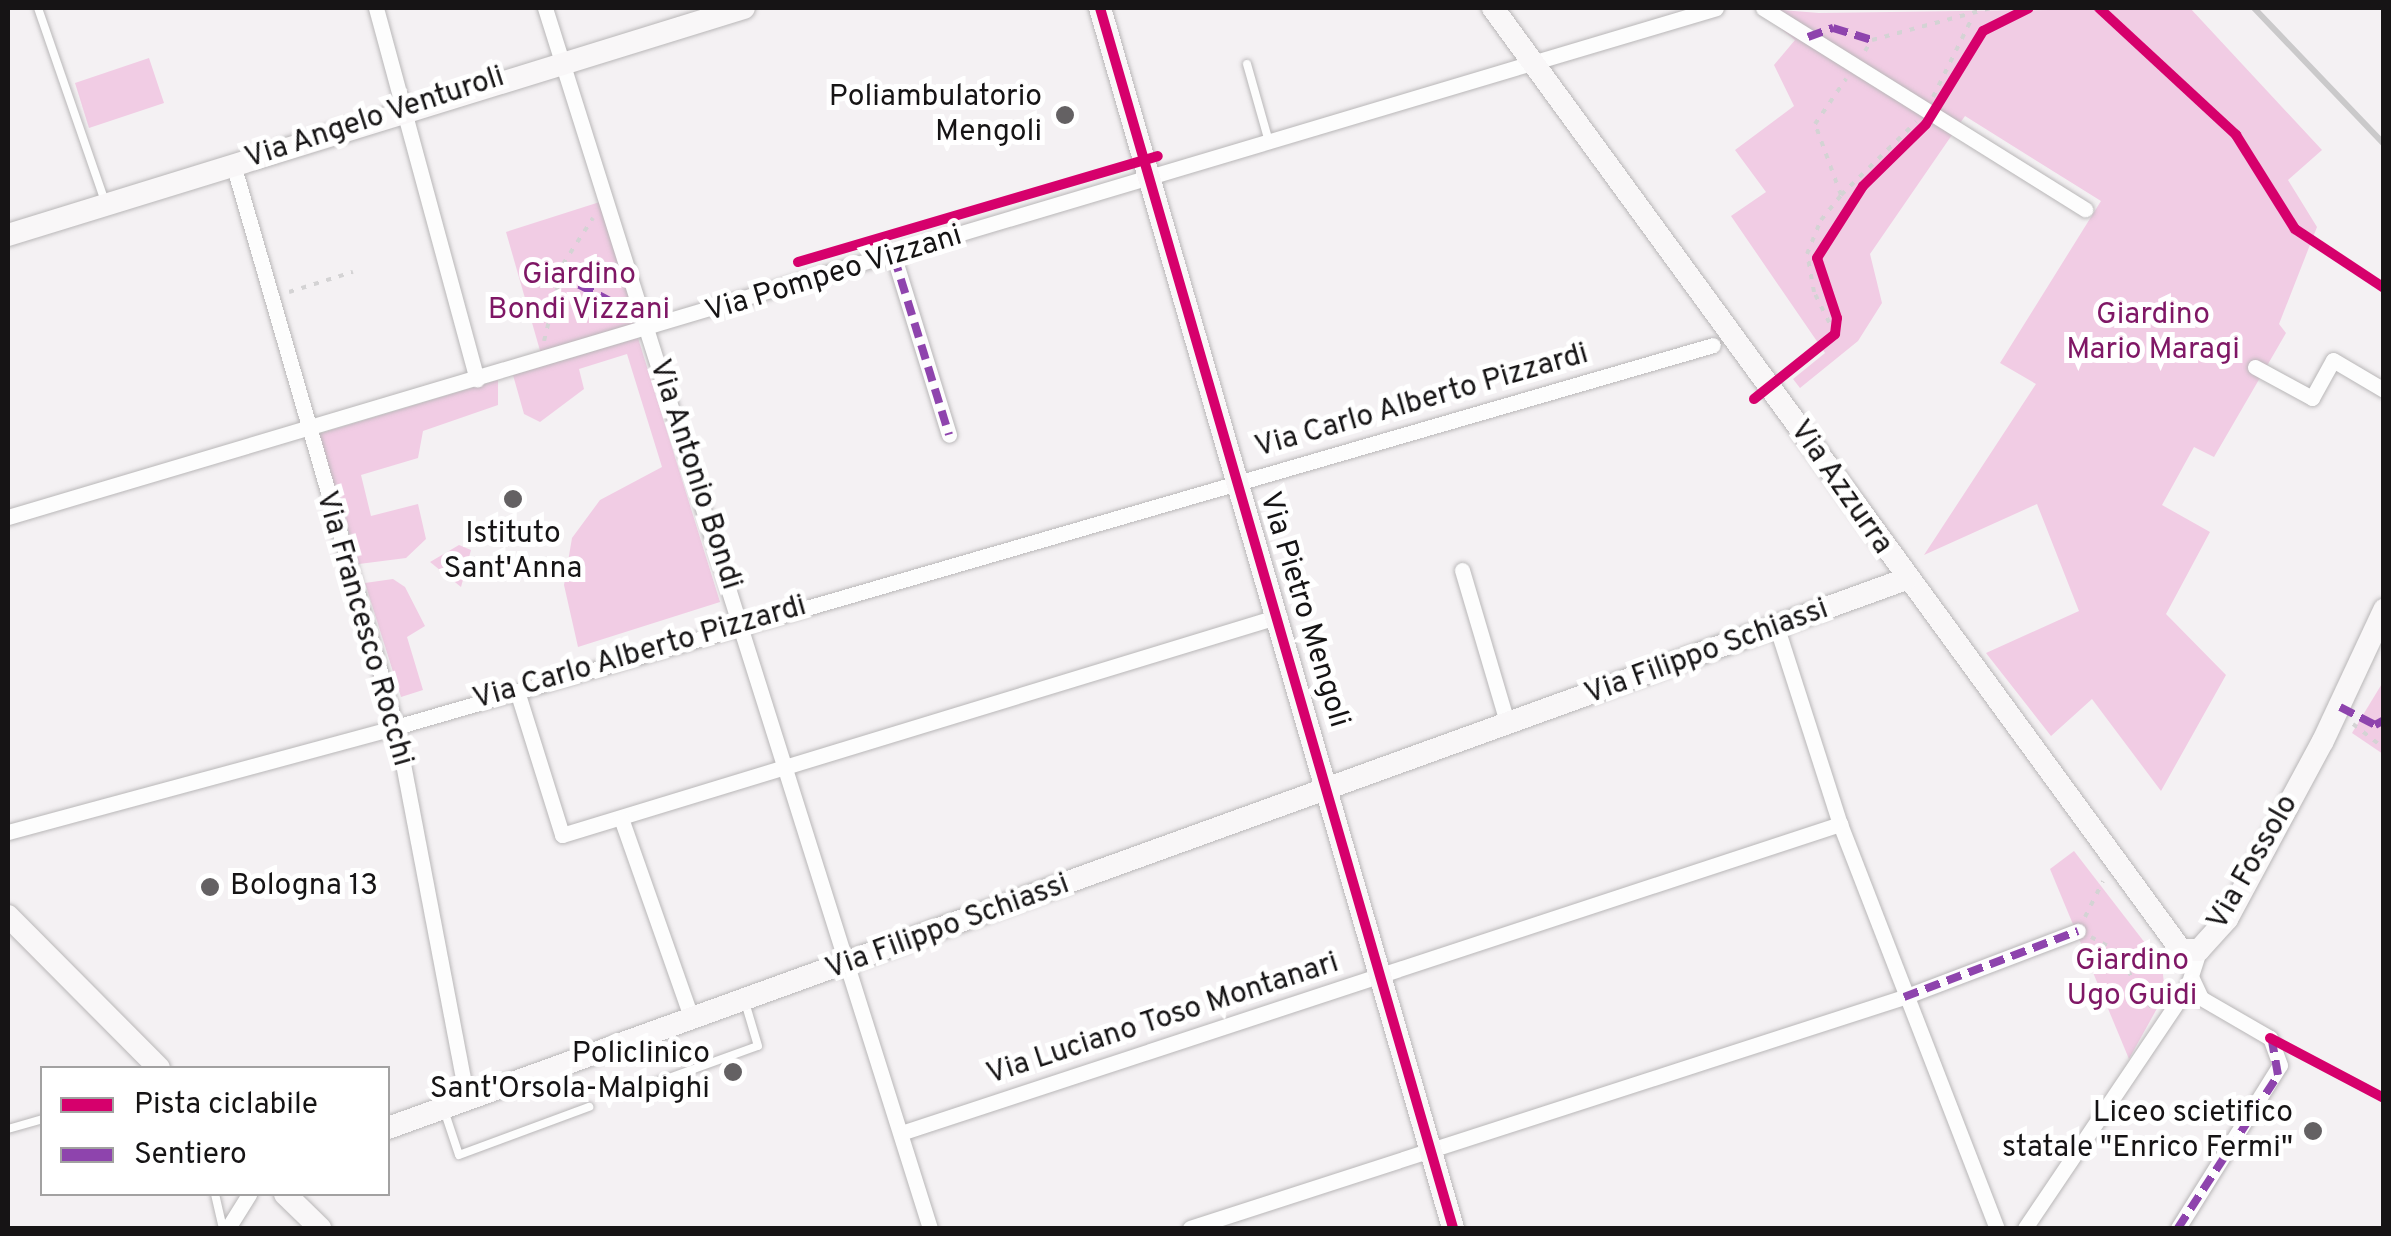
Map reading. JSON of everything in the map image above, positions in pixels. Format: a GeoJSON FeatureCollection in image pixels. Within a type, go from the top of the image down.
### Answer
{"type":"FeatureCollection","features":[{"type":"Feature","properties":{"kind":"street"},"geometry":{"type":"LineString","coordinates":[[376,8],[477,379]]}},
{"type":"Feature","properties":{"kind":"street","name":"Via Antonio Bondi"},"geometry":{"type":"LineString","coordinates":[[545,8],[930,1228]]}},
{"type":"Feature","properties":{"kind":"street","name":"Via Angelo Venturoli"},"geometry":{"type":"LineString","coordinates":[[8,234],[404,109],[744,8]]}},
{"type":"Feature","properties":{"kind":"street","name":"Via Pietro Mengoli"},"geometry":{"type":"LineString","coordinates":[[1100,8],[1330,790],[1453,1228]]}},
{"type":"Feature","properties":{"kind":"street","name":"Via Azzurra"},"geometry":{"type":"LineString","coordinates":[[1493,8],[1723,342],[1906,579],[2171,940],[2181,950],[2198,950]]}},
{"type":"Feature","properties":{"kind":"street","name":"Via Pompeo Vizzani"},"geometry":{"type":"LineString","coordinates":[[8,517],[648,331],[1716,8]]}},
{"type":"Feature","properties":{"kind":"street"},"geometry":{"type":"LineString","coordinates":[[1763,8],[2085,208]]}},
{"type":"Feature","properties":{"kind":"street","name":"Via Francesco Rocchi"},"geometry":{"type":"LineString","coordinates":[[233,164],[305,429],[396,727],[468,1100]]}},
{"type":"Feature","properties":{"kind":"street"},"geometry":{"type":"LineString","coordinates":[[894,257],[949,435]]}},
{"type":"Feature","properties":{"kind":"street","name":"Via Carlo Alberto Pizzardi"},"geometry":{"type":"LineString","coordinates":[[8,832],[396,727],[742,623],[1723,342]]}},
{"type":"Feature","properties":{"kind":"street"},"geometry":{"type":"LineString","coordinates":[[2255,367],[2312,398],[2334,360],[2384,390]]}},
{"type":"Feature","properties":{"kind":"street"},"geometry":{"type":"LineString","coordinates":[[1462,570],[1508,725]]}},
{"type":"Feature","properties":{"kind":"street","name":"Via Filippo Schiassi"},"geometry":{"type":"LineString","coordinates":[[390,1127],[1906,579]]}},
{"type":"Feature","properties":{"kind":"street","name":"Via Fossolo"},"geometry":{"type":"LineString","coordinates":[[2024,1228],[2192,977],[2198,950],[2226,919],[2379,636],[2384,610]]}},
{"type":"Feature","properties":{"kind":"street"},"geometry":{"type":"LineString","coordinates":[[517,690],[562,835],[1279,616]]}},
{"type":"Feature","properties":{"kind":"street"},"geometry":{"type":"LineString","coordinates":[[1777,628],[1840,824],[1904,998],[1997,1228]]}},
{"type":"Feature","properties":{"kind":"street"},"geometry":{"type":"LineString","coordinates":[[621,818],[692,1020]]}},
{"type":"Feature","properties":{"kind":"street","name":"Via Luciano Toso Montanari"},"geometry":{"type":"LineString","coordinates":[[902,1133],[1840,824]]}},
{"type":"Feature","properties":{"kind":"street"},"geometry":{"type":"LineString","coordinates":[[8,916],[157,1066]]}},
{"type":"Feature","properties":{"kind":"street"},"geometry":{"type":"LineString","coordinates":[[1190,1228],[1904,998],[2078,932]]}},
{"type":"Feature","properties":{"kind":"street"},"geometry":{"type":"LineString","coordinates":[[2178,1228],[2278,1075],[2278,1050],[2270,1038],[2201,998],[2192,977]]}},
{"type":"Feature","properties":{"kind":"street"},"geometry":{"type":"LineString","coordinates":[[225,1228],[248,1196]]}},
{"type":"Feature","properties":{"kind":"street"},"geometry":{"type":"LineString","coordinates":[[287,1196],[320,1228]]}},
{"type":"Feature","properties":{"kind":"lane"},"geometry":{"type":"LineString","coordinates":[[38,8],[106,205]]}},
{"type":"Feature","properties":{"kind":"lane"},"geometry":{"type":"LineString","coordinates":[[1247,64],[1269,143]]}},
{"type":"Feature","properties":{"kind":"lane"},"geometry":{"type":"LineString","coordinates":[[655,1083],[758,1046],[744,1001]]}},
{"type":"Feature","properties":{"kind":"lane"},"geometry":{"type":"LineString","coordinates":[[443,1108],[459,1154],[589,1107]]}},
{"type":"Feature","properties":{"kind":"lane"},"geometry":{"type":"LineString","coordinates":[[8,1129],[40,1120]]}},
{"type":"Feature","properties":{"kind":"lane"},"geometry":{"type":"LineString","coordinates":[[216,1196],[225,1228]]}},
{"type":"Feature","properties":{"kind":"path"},"geometry":{"type":"LineString","coordinates":[[1860,59],[1872,40],[1991,8]]}},
{"type":"Feature","properties":{"kind":"path"},"geometry":{"type":"LineString","coordinates":[[1835,334],[1814,292],[1808,254],[1821,220],[1841,196],[1929,114],[1974,14]]}},
{"type":"Feature","properties":{"kind":"path"},"geometry":{"type":"LineString","coordinates":[[1852,206],[1929,114],[1992,25]]}},
{"type":"Feature","properties":{"kind":"path"},"geometry":{"type":"LineString","coordinates":[[1841,196],[1814,124],[1849,75]]}},
{"type":"Feature","properties":{"kind":"path"},"geometry":{"type":"LineString","coordinates":[[550,359],[541,332],[562,264],[608,205]]}},
{"type":"Feature","properties":{"kind":"path"},"geometry":{"type":"LineString","coordinates":[[1822,344],[1835,334],[1837,318],[1817,264],[1825,245]]}},
{"type":"Feature","properties":{"kind":"path"},"geometry":{"type":"LineString","coordinates":[[270,298],[353,272]]}},
{"type":"Feature","properties":{"kind":"path"},"geometry":{"type":"LineString","coordinates":[[2338,711],[2384,748]]}},
{"type":"Feature","properties":{"kind":"path"},"geometry":{"type":"LineString","coordinates":[[2103,881],[2078,932],[2114,948],[2160,1020]]}},
{"type":"Feature","properties":{"kind":"path"},"geometry":{"type":"LineString","coordinates":[[2270,1038],[2384,1098]]}},
{"type":"Feature","properties":{"kind":"green space","name":"Giardino Mario Maragi"},"geometry":{"type":"Polygon","coordinates":[[[1755,8],[1819,13],[2190,8],[2322,150],[2288,180],[2317,227],[2279,324],[2286,333],[2214,457],[2194,447],[2162,505],[2210,532],[2166,614],[2226,675],[2161,791],[2092,699],[2051,736],[1986,653],[2079,611],[2037,504],[1924,555],[2036,384],[2000,363],[2101,201],[1965,116],[1870,254],[1882,303],[1858,341],[1800,388],[1793,379],[1825,353],[1731,216],[1766,192],[1735,150],[1794,106],[1774,65],[1795,40],[1755,8]]]}},
{"type":"Feature","properties":{"kind":"green space"},"geometry":{"type":"Polygon","coordinates":[[[149,58],[164,103],[89,128],[75,83],[149,58]]]}},
{"type":"Feature","properties":{"kind":"green space","name":"Giardino Bondi Vizzani"},"geometry":{"type":"Polygon","coordinates":[[[606,200],[648,331],[543,361],[506,232],[606,200]]]}},
{"type":"Feature","properties":{"kind":"green space"},"geometry":{"type":"Polygon","coordinates":[[[638,338],[720,602],[578,647],[564,585],[572,538],[600,500],[662,467],[627,354],[579,369],[584,389],[540,422],[524,414],[513,375],[638,338]]]}},
{"type":"Feature","properties":{"kind":"green space"},"geometry":{"type":"Polygon","coordinates":[[[498,380],[498,405],[423,431],[418,458],[361,475],[371,516],[418,504],[426,539],[406,558],[359,564],[318,434],[498,380]]]}},
{"type":"Feature","properties":{"kind":"green space"},"geometry":{"type":"Polygon","coordinates":[[[459,545],[471,550],[461,587],[430,562],[459,545]]]}},
{"type":"Feature","properties":{"kind":"green space"},"geometry":{"type":"Polygon","coordinates":[[[393,579],[405,587],[425,626],[407,637],[423,690],[401,697],[365,583],[393,579]]]}},
{"type":"Feature","properties":{"kind":"green space"},"geometry":{"type":"Polygon","coordinates":[[[2383,682],[2383,754],[2352,733],[2383,682]]]}},
{"type":"Feature","properties":{"kind":"green space","name":"Giardino Ugo Guidi"},"geometry":{"type":"Polygon","coordinates":[[[2074,851],[2162,965],[2165,994],[2129,1059],[2050,869],[2074,851]]]}},
{"type":"Feature","properties":{"kind":"railway"},"geometry":{"type":"LineString","coordinates":[[2254,8],[2384,144]]}},
{"type":"Feature","properties":{"kind":"marked path"},"geometry":{"type":"LineString","coordinates":[[1808,37],[1833,28],[1872,40]]}},
{"type":"Feature","properties":{"kind":"marked path"},"geometry":{"type":"LineString","coordinates":[[894,257],[949,435]]}},
{"type":"Feature","properties":{"kind":"marked path"},"geometry":{"type":"LineString","coordinates":[[559,274],[644,319]]}},
{"type":"Feature","properties":{"kind":"marked path"},"geometry":{"type":"LineString","coordinates":[[2340,707],[2375,725],[2384,720]]}},
{"type":"Feature","properties":{"kind":"marked path"},"geometry":{"type":"LineString","coordinates":[[1904,997],[2078,931]]}},
{"type":"Feature","properties":{"kind":"marked path"},"geometry":{"type":"LineString","coordinates":[[2178,1228],[2278,1075],[2272,1040]]}},
{"type":"Feature","properties":{"kind":"cycle path"},"geometry":{"type":"LineString","coordinates":[[1100,8],[1453,1228]]}},
{"type":"Feature","properties":{"kind":"cycle path"},"geometry":{"type":"LineString","coordinates":[[1754,399],[1835,334],[1837,318],[1817,258],[1863,186],[1926,124],[1983,31],[2029,8]]}},
{"type":"Feature","properties":{"kind":"cycle path"},"geometry":{"type":"LineString","coordinates":[[2099,8],[2236,135],[2295,229],[2384,288]]}},
{"type":"Feature","properties":{"kind":"cycle path"},"geometry":{"type":"LineString","coordinates":[[798,262],[1158,156]]}},
{"type":"Feature","properties":{"kind":"cycle path"},"geometry":{"type":"LineString","coordinates":[[2270,1038],[2384,1098]]}},
{"type":"Feature","properties":{"kind":"place","name":"Poliambulatorio Mengoli"},"geometry":{"type":"Point","coordinates":[1065,115]}},
{"type":"Feature","properties":{"kind":"place","name":"Istituto Sant'Anna"},"geometry":{"type":"Point","coordinates":[513,499]}},
{"type":"Feature","properties":{"kind":"place","name":"Bologna 13"},"geometry":{"type":"Point","coordinates":[210,887]}},
{"type":"Feature","properties":{"kind":"place","name":"Policlinico Sant'Orsola-Malpighi"},"geometry":{"type":"Point","coordinates":[733,1072]}},
{"type":"Feature","properties":{"kind":"place","name":"Liceo scietifico statale \"Enrico Fermi\""},"geometry":{"type":"Point","coordinates":[2313,1131]}}]}
